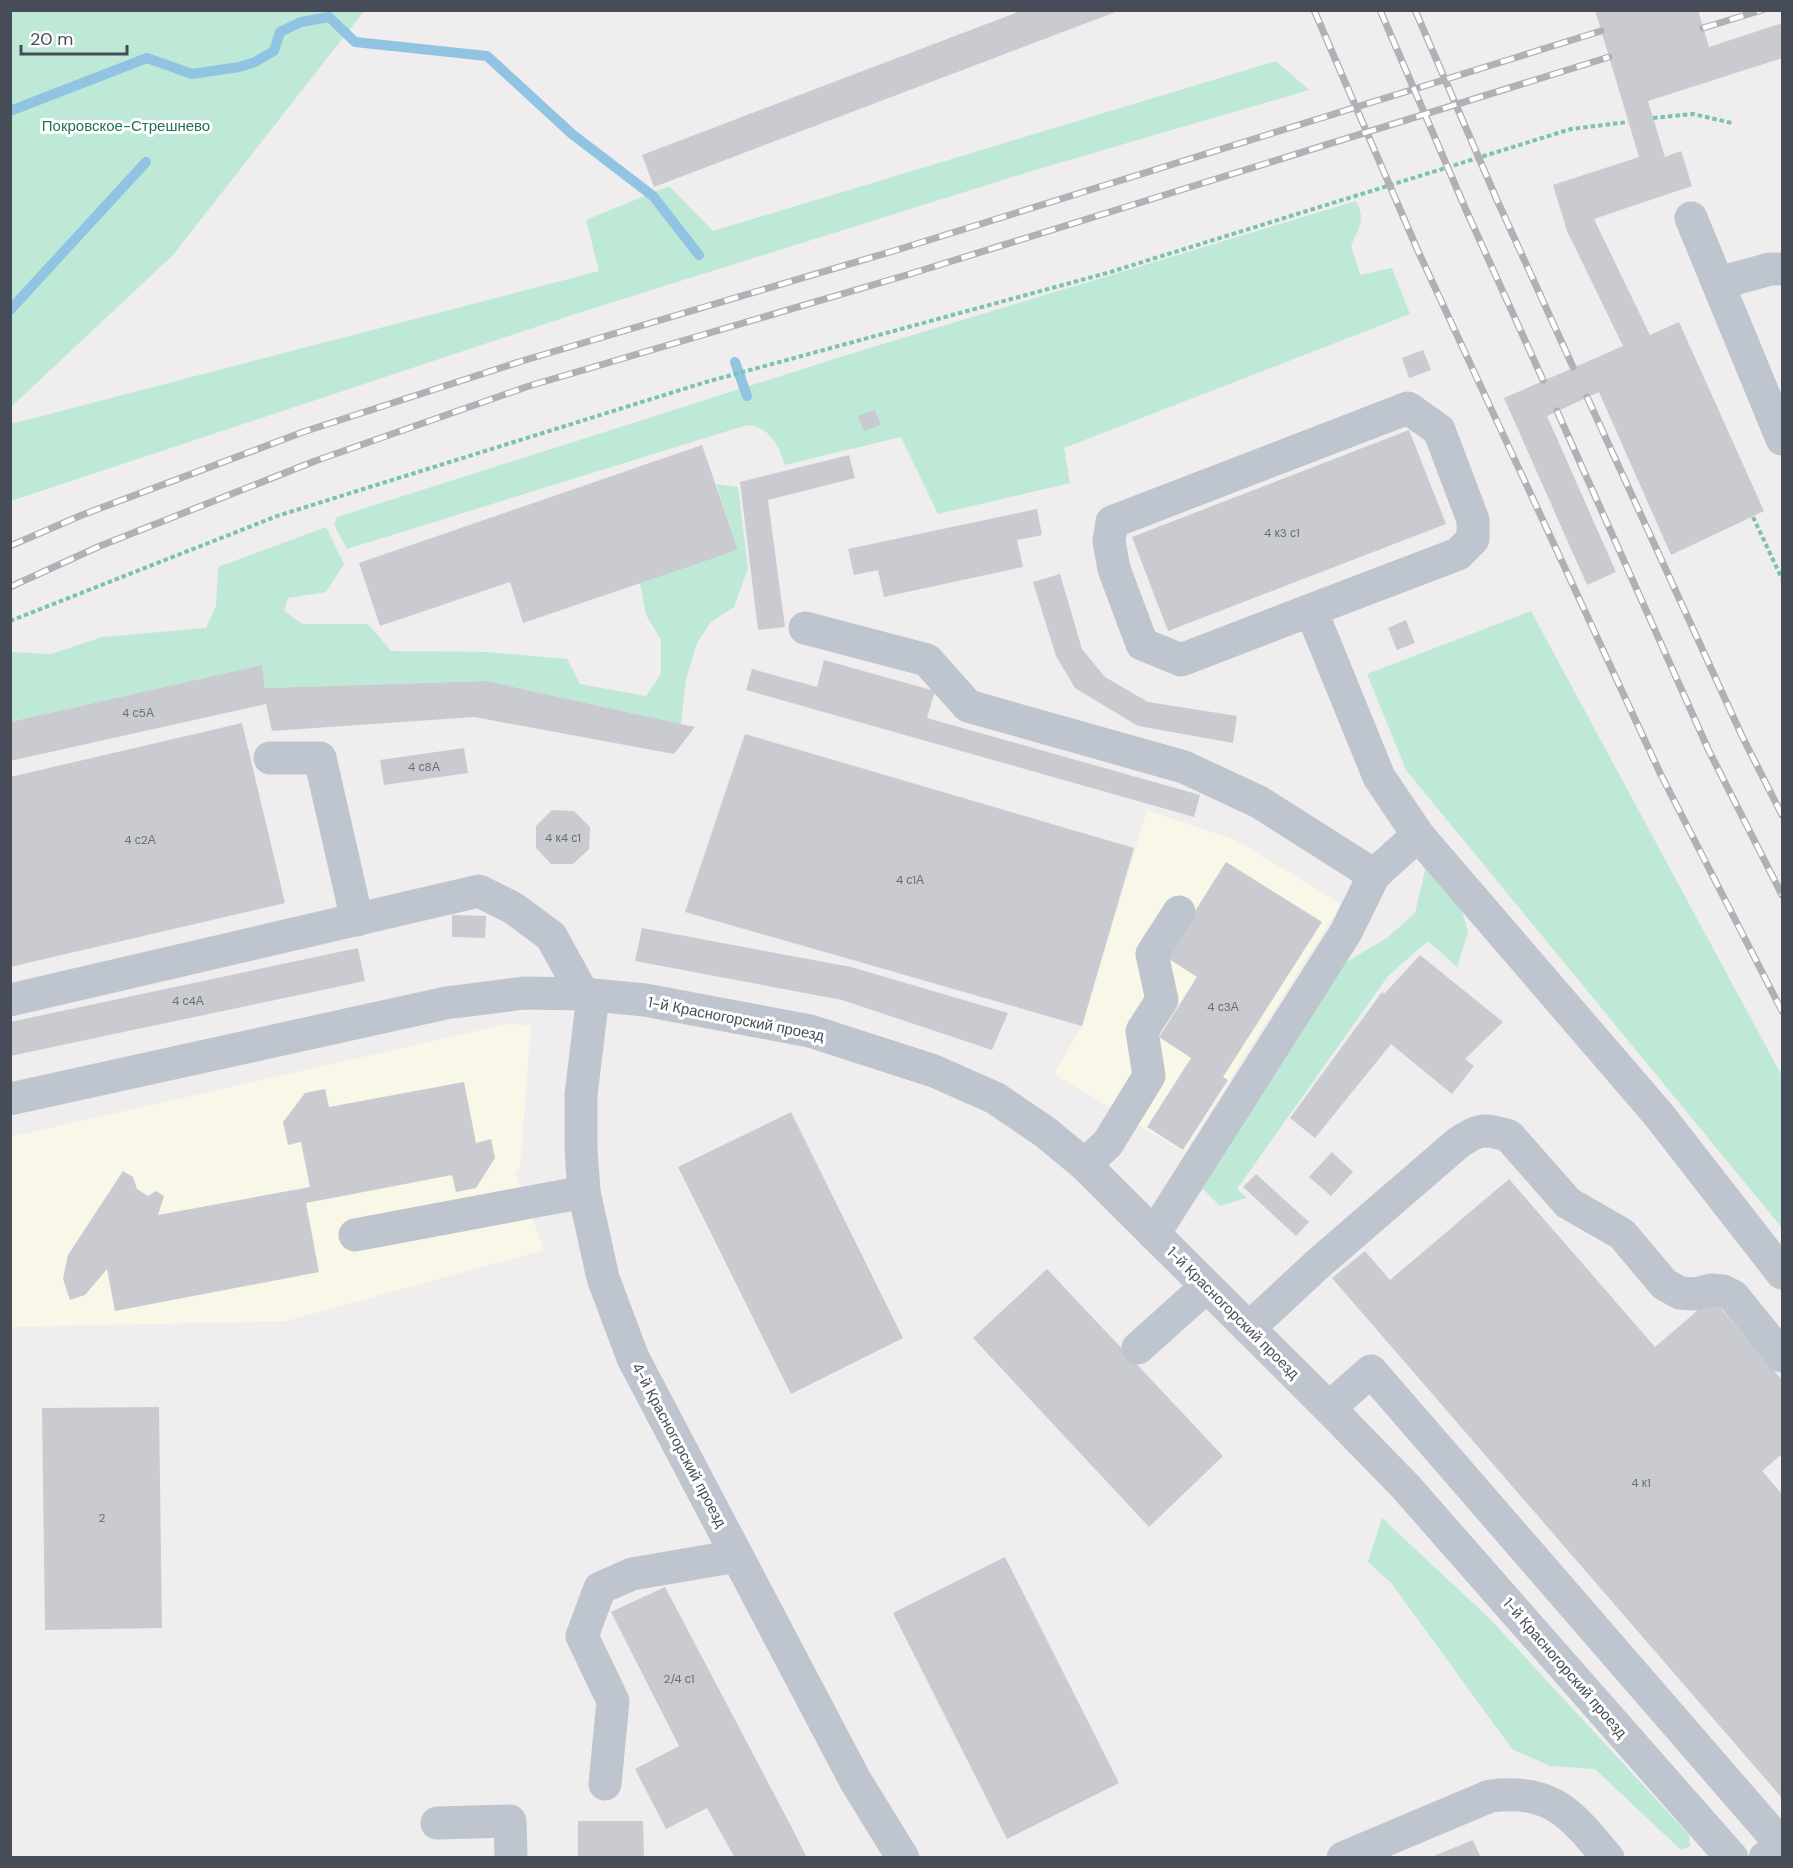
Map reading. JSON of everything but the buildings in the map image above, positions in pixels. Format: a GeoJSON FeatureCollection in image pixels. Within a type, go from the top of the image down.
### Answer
{"type":"FeatureCollection","features":[{"type":"Feature","properties":{"kind":"street"},"geometry":{"type":"LineString","coordinates":[[1691,218],[1782,439]]}},
{"type":"Feature","properties":{"kind":"street"},"geometry":{"type":"LineString","coordinates":[[1719,283],[1770,269],[1782,269]]}},
{"type":"Feature","properties":{"kind":"street"},"geometry":{"type":"LineString","coordinates":[[1407,408],[1439,430],[1473,520],[1473,539],[1458,554],[1311,610],[1181,660],[1142,644],[1114,569],[1109,541],[1112,522],[1407,408]]}},
{"type":"Feature","properties":{"kind":"street"},"geometry":{"type":"LineString","coordinates":[[1311,610],[1379,777],[1418,835],[1658,1114],[1782,1273]]}},
{"type":"Feature","properties":{"kind":"street"},"geometry":{"type":"LineString","coordinates":[[805,628],[927,660],[968,706],[1184,767],[1259,802],[1374,875]]}},
{"type":"Feature","properties":{"kind":"street"},"geometry":{"type":"LineString","coordinates":[[270,758],[320,758],[357,920]]}},
{"type":"Feature","properties":{"kind":"street"},"geometry":{"type":"LineString","coordinates":[[1154,1234],[1346,932],[1374,875],[1418,835]]}},
{"type":"Feature","properties":{"kind":"street"},"geometry":{"type":"LineString","coordinates":[[10,1000],[479,891],[513,908],[551,936],[588,995]]}},
{"type":"Feature","properties":{"kind":"street"},"geometry":{"type":"LineString","coordinates":[[1085,1166],[1108,1143],[1149,1076],[1142,1031],[1162,1000],[1152,954],[1179,912]]}},
{"type":"Feature","properties":{"kind":"street","name":"1-й Красногорский проезд"},"geometry":{"type":"LineString","coordinates":[[10,1099],[446,1003],[524,993],[645,1000],[810,1031],[934,1071],[995,1098],[1046,1132],[1085,1166],[1405,1486],[1732,1857]]}},
{"type":"Feature","properties":{"kind":"street","name":"4-й Красногорский проезд"},"geometry":{"type":"LineString","coordinates":[[588,995],[581,1095],[581,1149],[584,1191],[603,1278],[633,1358],[855,1780],[903,1857]]}},
{"type":"Feature","properties":{"kind":"street"},"geometry":{"type":"LineString","coordinates":[[1249,1328],[1319,1263],[1458,1143],[1476,1131],[1495,1132],[1509,1136],[1568,1203],[1622,1234],[1664,1284],[1680,1293],[1696,1294],[1711,1290],[1723,1291],[1733,1296],[1782,1356]]}},
{"type":"Feature","properties":{"kind":"street"},"geometry":{"type":"LineString","coordinates":[[355,1235],[584,1191]]}},
{"type":"Feature","properties":{"kind":"street"},"geometry":{"type":"LineString","coordinates":[[1138,1348],[1206,1287]]}},
{"type":"Feature","properties":{"kind":"street"},"geometry":{"type":"LineString","coordinates":[[1329,1408],[1371,1371],[1781,1844],[1765,1857]]}},
{"type":"Feature","properties":{"kind":"street"},"geometry":{"type":"LineString","coordinates":[[605,1784],[612,1701],[582,1636],[600,1588],[632,1574],[738,1556]]}},
{"type":"Feature","properties":{"kind":"street"},"geometry":{"type":"LineString","coordinates":[[1343,1857],[1490,1796],[1507,1794],[1540,1798],[1565,1811],[1576,1820],[1608,1857]]}},
{"type":"Feature","properties":{"kind":"street"},"geometry":{"type":"LineString","coordinates":[[437,1822],[510,1821],[511,1857]]}},
{"type":"Feature","properties":{"kind":"path"},"geometry":{"type":"LineString","coordinates":[[1653,118],[1694,114],[1732,123]]}},
{"type":"Feature","properties":{"kind":"path"},"geometry":{"type":"LineString","coordinates":[[10,621],[278,516],[706,382],[1107,273],[1571,129],[1628,122]]}},
{"type":"Feature","properties":{"kind":"path"},"geometry":{"type":"LineString","coordinates":[[1753,517],[1782,579]]}},
{"type":"Feature","properties":{"kind":"shaded area"},"geometry":{"type":"Polygon","coordinates":[[[1147,810],[1234,839],[1341,904],[1184,1152],[1054,1074],[1082,1026],[1147,810]]]}},
{"type":"Feature","properties":{"kind":"shaded area"},"geometry":{"type":"Polygon","coordinates":[[[508,1024],[531,1025],[520,1168],[515,1172],[544,1250],[286,1321],[11,1327],[10,1137],[508,1024]]]}},
{"type":"Feature","properties":{"kind":"green space","name":"Покровское-Стрешнево"},"geometry":{"type":"Polygon","coordinates":[[[11,10],[364,11],[173,255],[11,407],[11,10]]]}},
{"type":"Feature","properties":{"kind":"green space"},"geometry":{"type":"Polygon","coordinates":[[[1276,61],[1309,90],[1035,170],[575,314],[11,501],[11,424],[599,271],[586,220],[669,186],[713,231],[1276,61]]]}},
{"type":"Feature","properties":{"kind":"green space"},"geometry":{"type":"Polygon","coordinates":[[[1356,201],[1361,218],[1359,229],[1351,245],[1360,275],[1392,268],[1410,314],[1064,448],[1070,483],[938,514],[901,437],[785,465],[772,438],[761,429],[747,425],[347,549],[334,525],[337,517],[850,354],[1356,201]]]}},
{"type":"Feature","properties":{"kind":"green space"},"geometry":{"type":"Polygon","coordinates":[[[716,484],[738,487],[748,568],[734,607],[711,622],[697,643],[686,679],[681,724],[487,681],[265,688],[262,665],[11,722],[10,652],[51,654],[102,637],[206,628],[216,606],[218,567],[326,527],[344,564],[326,592],[288,598],[284,611],[303,624],[368,624],[391,651],[489,652],[567,659],[580,684],[646,696],[661,674],[661,640],[646,615],[640,583],[738,550],[716,484]]]}},
{"type":"Feature","properties":{"kind":"green space"},"geometry":{"type":"Polygon","coordinates":[[[1531,611],[1782,1076],[1782,1228],[1406,770],[1367,674],[1531,611]]]}},
{"type":"Feature","properties":{"kind":"green space"},"geometry":{"type":"Polygon","coordinates":[[[1427,862],[1459,900],[1468,932],[1457,967],[1428,941],[1388,976],[1237,1189],[1247,1198],[1220,1206],[1203,1189],[1203,1171],[1336,968],[1387,938],[1415,913],[1427,862]]]}},
{"type":"Feature","properties":{"kind":"green space"},"geometry":{"type":"Polygon","coordinates":[[[1382,1518],[1490,1619],[1689,1835],[1690,1846],[1681,1850],[1595,1769],[1550,1766],[1512,1749],[1392,1584],[1368,1562],[1382,1518]]]}},
{"type":"Feature","properties":{"kind":"waterway"},"geometry":{"type":"LineString","coordinates":[[10,111],[147,58],[192,74],[239,67],[255,62],[274,51],[280,32],[301,22],[329,17],[355,42],[487,56],[572,134],[653,196],[699,255]]}},
{"type":"Feature","properties":{"kind":"waterway"},"geometry":{"type":"LineString","coordinates":[[10,310],[146,162]]}},
{"type":"Feature","properties":{"kind":"waterway"},"geometry":{"type":"LineString","coordinates":[[735,362],[747,396]]}},
{"type":"Feature","properties":{"kind":"railway"},"geometry":{"type":"LineString","coordinates":[[1314,10],[1418,251],[1660,773],[1782,1011]]}},
{"type":"Feature","properties":{"kind":"railway"},"geometry":{"type":"LineString","coordinates":[[1380,10],[1466,210],[1543,380]]}},
{"type":"Feature","properties":{"kind":"railway"},"geometry":{"type":"LineString","coordinates":[[1415,10],[1497,200],[1573,367]]}},
{"type":"Feature","properties":{"kind":"railway"},"geometry":{"type":"LineString","coordinates":[[1703,28],[1762,10]]}},
{"type":"Feature","properties":{"kind":"railway"},"geometry":{"type":"LineString","coordinates":[[10,546],[82,515],[303,432],[522,361],[900,249],[1601,31]]}},
{"type":"Feature","properties":{"kind":"railway"},"geometry":{"type":"LineString","coordinates":[[10,587],[100,546],[315,461],[529,386],[910,274],[1609,57]]}},
{"type":"Feature","properties":{"kind":"railway"},"geometry":{"type":"LineString","coordinates":[[1587,397],[1742,736],[1782,815]]}},
{"type":"Feature","properties":{"kind":"railway"},"geometry":{"type":"LineString","coordinates":[[1557,411],[1709,751],[1782,895]]}}]}
